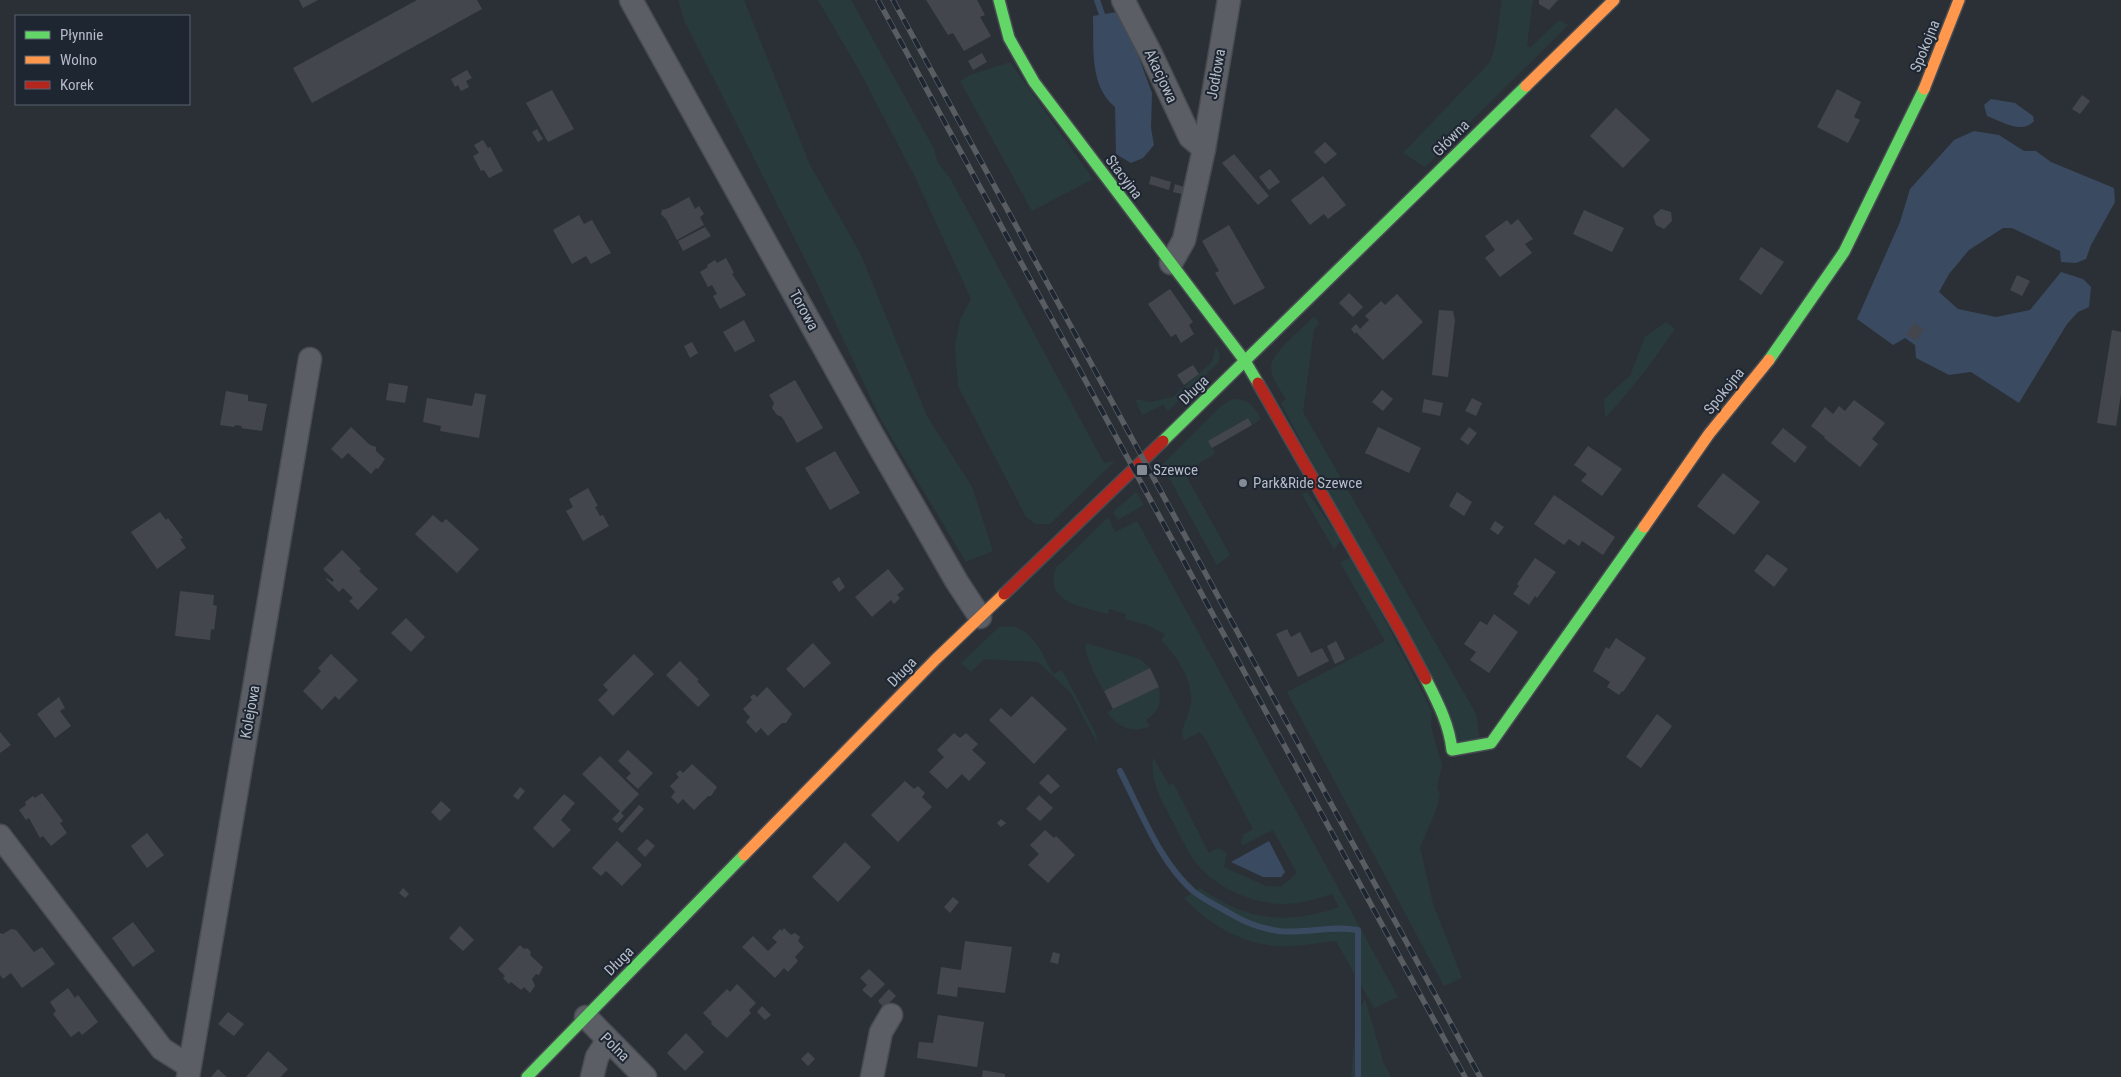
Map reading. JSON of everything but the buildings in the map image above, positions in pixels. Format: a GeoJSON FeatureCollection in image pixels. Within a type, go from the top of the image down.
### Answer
{"type":"FeatureCollection","features":[{"type":"Feature","properties":{"kind":"street","name":"Torowa"},"geometry":{"type":"LineString","coordinates":[[631,0],[877,442],[957,582],[980,617]]}},
{"type":"Feature","properties":{"kind":"street","name":"Stacyjna"},"geometry":{"type":"LineString","coordinates":[[1000,0],[1009,38],[1034,82],[1245,360],[1401,632],[1441,708],[1450,734],[1452,750]]}},
{"type":"Feature","properties":{"kind":"street","name":"Akacjowa"},"geometry":{"type":"LineString","coordinates":[[1123,0],[1190,137],[1204,148]]}},
{"type":"Feature","properties":{"kind":"street","name":"Jodłowa"},"geometry":{"type":"LineString","coordinates":[[1171,263],[1184,240],[1204,148],[1229,0]]}},
{"type":"Feature","properties":{"kind":"street","name":"Główna"},"geometry":{"type":"LineString","coordinates":[[1310,299],[1614,0]]}},
{"type":"Feature","properties":{"kind":"street","name":"Spokojna"},"geometry":{"type":"LineString","coordinates":[[1452,750],[1491,743],[1709,434],[1777,350],[1838,260],[1919,102],[1959,0]]}},
{"type":"Feature","properties":{"kind":"street","name":"Długa"},"geometry":{"type":"LineString","coordinates":[[527,1077],[924,671],[1310,299]]}},
{"type":"Feature","properties":{"kind":"street","name":"Kolejowa"},"geometry":{"type":"LineString","coordinates":[[0,836],[162,1050],[189,1071],[310,359]]}},
{"type":"Feature","properties":{"kind":"street"},"geometry":{"type":"LineString","coordinates":[[872,1077],[881,1032],[891,1015]]}},
{"type":"Feature","properties":{"kind":"street","name":"Polna"},"geometry":{"type":"LineString","coordinates":[[586,1017],[645,1077]]}},
{"type":"Feature","properties":{"kind":"street"},"geometry":{"type":"LineString","coordinates":[[592,1077],[597,1057],[608,1040]]}},
{"type":"Feature","properties":{"kind":"shaded area"},"geometry":{"type":"Polygon","coordinates":[[[678,0],[744,0],[810,165],[860,253],[927,416],[972,487],[993,551],[966,562],[881,420],[816,281],[684,20],[678,0]]]}},
{"type":"Feature","properties":{"kind":"shaded area"},"geometry":{"type":"Polygon","coordinates":[[[818,0],[851,0],[934,149],[938,163],[950,178],[1104,463],[1115,461],[1050,524],[1035,524],[1026,517],[958,386],[955,346],[960,320],[971,299],[915,177],[860,72],[818,0]]]}},
{"type":"Feature","properties":{"kind":"shaded area"},"geometry":{"type":"Polygon","coordinates":[[[1502,0],[1533,0],[1527,45],[1530,48],[1559,20],[1568,25],[1425,167],[1403,153],[1490,62],[1496,43],[1502,0]]]}},
{"type":"Feature","properties":{"kind":"shaded area"},"geometry":{"type":"Polygon","coordinates":[[[1010,62],[1093,179],[1032,211],[960,81],[970,75],[1010,62]]]}},
{"type":"Feature","properties":{"kind":"shaded area"},"geometry":{"type":"Polygon","coordinates":[[[1314,317],[1320,323],[1314,329],[1303,412],[1476,714],[1480,739],[1458,743],[1281,403],[1286,399],[1272,375],[1272,361],[1282,348],[1314,317]]]}},
{"type":"Feature","properties":{"kind":"shaded area"},"geometry":{"type":"Polygon","coordinates":[[[1666,322],[1675,329],[1642,375],[1605,418],[1604,399],[1630,376],[1645,337],[1666,322]]]}},
{"type":"Feature","properties":{"kind":"shaded area"},"geometry":{"type":"Polygon","coordinates":[[[1216,346],[1220,356],[1219,362],[1168,411],[1163,405],[1142,415],[1135,399],[1150,402],[1173,397],[1212,362],[1216,346]]]}},
{"type":"Feature","properties":{"kind":"shaded area"},"geometry":{"type":"Polygon","coordinates":[[[1233,399],[1243,400],[1250,404],[1261,419],[1252,425],[1247,418],[1209,441],[1215,454],[1184,472],[1230,555],[1217,565],[1162,465],[1222,405],[1233,399]]]}},
{"type":"Feature","properties":{"kind":"shaded area"},"geometry":{"type":"Polygon","coordinates":[[[1136,492],[1144,505],[1118,520],[1113,512],[1136,492]]]}},
{"type":"Feature","properties":{"kind":"shaded area"},"geometry":{"type":"Polygon","coordinates":[[[1307,492],[1341,540],[1334,550],[1302,494],[1307,492]]]}},
{"type":"Feature","properties":{"kind":"shaded area"},"geometry":{"type":"Polygon","coordinates":[[[1108,517],[1115,532],[1137,521],[1398,997],[1374,1008],[1336,941],[1278,946],[1252,941],[1226,931],[1204,916],[1184,898],[1200,888],[1217,899],[1250,913],[1266,917],[1283,918],[1301,917],[1339,907],[1332,894],[1293,904],[1267,903],[1242,896],[1208,875],[1188,852],[1155,784],[1153,757],[1169,785],[1173,783],[1209,853],[1218,848],[1227,853],[1224,867],[1266,886],[1281,887],[1297,873],[1273,830],[1243,845],[1241,842],[1244,834],[1253,829],[1207,742],[1200,732],[1184,740],[1182,731],[1190,708],[1190,690],[1188,680],[1179,662],[1161,640],[1165,634],[1147,625],[1125,619],[1126,614],[1109,609],[1108,614],[1068,602],[1055,589],[1056,568],[1108,517]]]}},
{"type":"Feature","properties":{"kind":"shaded area"},"geometry":{"type":"Polygon","coordinates":[[[1352,557],[1432,711],[1431,727],[1442,765],[1437,788],[1440,794],[1436,810],[1420,847],[1433,904],[1462,978],[1444,986],[1287,692],[1385,641],[1340,562],[1352,557]]]}},
{"type":"Feature","properties":{"kind":"shaded area"},"geometry":{"type":"Polygon","coordinates":[[[1012,626],[1020,629],[1033,639],[1053,674],[1062,670],[1096,734],[1097,743],[1071,693],[1038,662],[984,659],[971,672],[961,663],[999,627],[1012,626]]]}},
{"type":"Feature","properties":{"kind":"shaded area"},"geometry":{"type":"Polygon","coordinates":[[[1086,643],[1140,659],[1150,668],[1104,691],[1089,660],[1086,643]]]}},
{"type":"Feature","properties":{"kind":"shaded area"},"geometry":{"type":"Polygon","coordinates":[[[1159,687],[1160,698],[1157,710],[1146,720],[1150,726],[1137,729],[1126,728],[1116,722],[1107,712],[1159,687]]]}},
{"type":"Feature","properties":{"kind":"shaded area"},"geometry":{"type":"Polygon","coordinates":[[[1365,999],[1384,1064],[1391,1077],[1351,1077],[1357,1015],[1365,999]]]}},
{"type":"Feature","properties":{"kind":"water"},"geometry":{"type":"Polygon","coordinates":[[[1117,12],[1136,50],[1152,93],[1151,128],[1154,145],[1143,158],[1131,163],[1116,154],[1115,107],[1101,88],[1095,65],[1093,16],[1117,12]]]}},
{"type":"Feature","properties":{"kind":"water"},"geometry":{"type":"Polygon","coordinates":[[[1991,99],[2015,103],[2033,116],[2034,121],[2024,127],[2018,127],[1987,116],[1984,105],[1991,99]]]}},
{"type":"Feature","properties":{"kind":"water"},"geometry":{"type":"Polygon","coordinates":[[[1974,131],[1999,135],[2024,151],[2036,151],[2051,162],[2114,188],[2115,202],[2091,245],[2086,259],[2076,263],[2061,262],[2060,251],[2012,228],[2003,228],[1969,250],[1949,274],[1939,292],[1958,309],[1996,317],[2030,310],[2061,272],[2083,279],[2091,287],[2089,307],[2078,312],[2067,324],[2019,403],[1971,372],[1949,375],[1916,358],[1915,345],[1905,338],[1893,345],[1857,319],[1900,222],[1910,189],[1954,140],[1974,131]]]}},
{"type":"Feature","properties":{"kind":"water"},"geometry":{"type":"Polygon","coordinates":[[[1269,841],[1285,872],[1281,877],[1263,877],[1231,862],[1269,841]]]}},
{"type":"Feature","properties":{"kind":"waterway"},"geometry":{"type":"LineString","coordinates":[[1097,0],[1105,23]]}},
{"type":"Feature","properties":{"kind":"waterway"},"geometry":{"type":"LineString","coordinates":[[1120,771],[1160,850],[1181,879],[1201,897],[1245,921],[1271,930],[1289,932],[1338,928],[1358,930],[1358,1077]]}},
{"type":"Feature","properties":{"kind":"railway"},"geometry":{"type":"LineString","coordinates":[[878,0],[1465,1077]]}},
{"type":"Feature","properties":{"kind":"railway"},"geometry":{"type":"LineString","coordinates":[[893,0],[1480,1077]]}},
{"type":"Feature","properties":{"kind":"traffic: fast"},"geometry":{"type":"LineString","coordinates":[[999,0],[1009,38],[1034,82],[1245,361],[1258,383]]}},
{"type":"Feature","properties":{"kind":"traffic: fast"},"geometry":{"type":"LineString","coordinates":[[1163,441],[1526,86]]}},
{"type":"Feature","properties":{"kind":"traffic: fast"},"geometry":{"type":"LineString","coordinates":[[1769,360],[1844,252],[1924,89]]}},
{"type":"Feature","properties":{"kind":"traffic: fast"},"geometry":{"type":"LineString","coordinates":[[1426,679],[1446,722],[1452,750],[1491,743],[1644,527]]}},
{"type":"Feature","properties":{"kind":"traffic: fast"},"geometry":{"type":"LineString","coordinates":[[527,1077],[744,855]]}},
{"type":"Feature","properties":{"kind":"traffic: slow"},"geometry":{"type":"LineString","coordinates":[[1526,86],[1614,0]]}},
{"type":"Feature","properties":{"kind":"traffic: slow"},"geometry":{"type":"LineString","coordinates":[[1924,89],[1959,0]]}},
{"type":"Feature","properties":{"kind":"traffic: slow"},"geometry":{"type":"LineString","coordinates":[[1644,527],[1709,434],[1769,360]]}},
{"type":"Feature","properties":{"kind":"traffic: slow"},"geometry":{"type":"LineString","coordinates":[[744,855],[936,659],[1004,594]]}},
{"type":"Feature","properties":{"kind":"traffic: jam"},"geometry":{"type":"LineString","coordinates":[[1258,383],[1426,679]]}},
{"type":"Feature","properties":{"kind":"traffic: jam"},"geometry":{"type":"LineString","coordinates":[[1004,594],[1163,441]]}},
{"type":"Feature","properties":{"kind":"place","name":"Szewce"},"geometry":{"type":"Point","coordinates":[1142,470]}},
{"type":"Feature","properties":{"kind":"place","name":"Park&Ride Szewce"},"geometry":{"type":"Point","coordinates":[1243,483]}}]}
